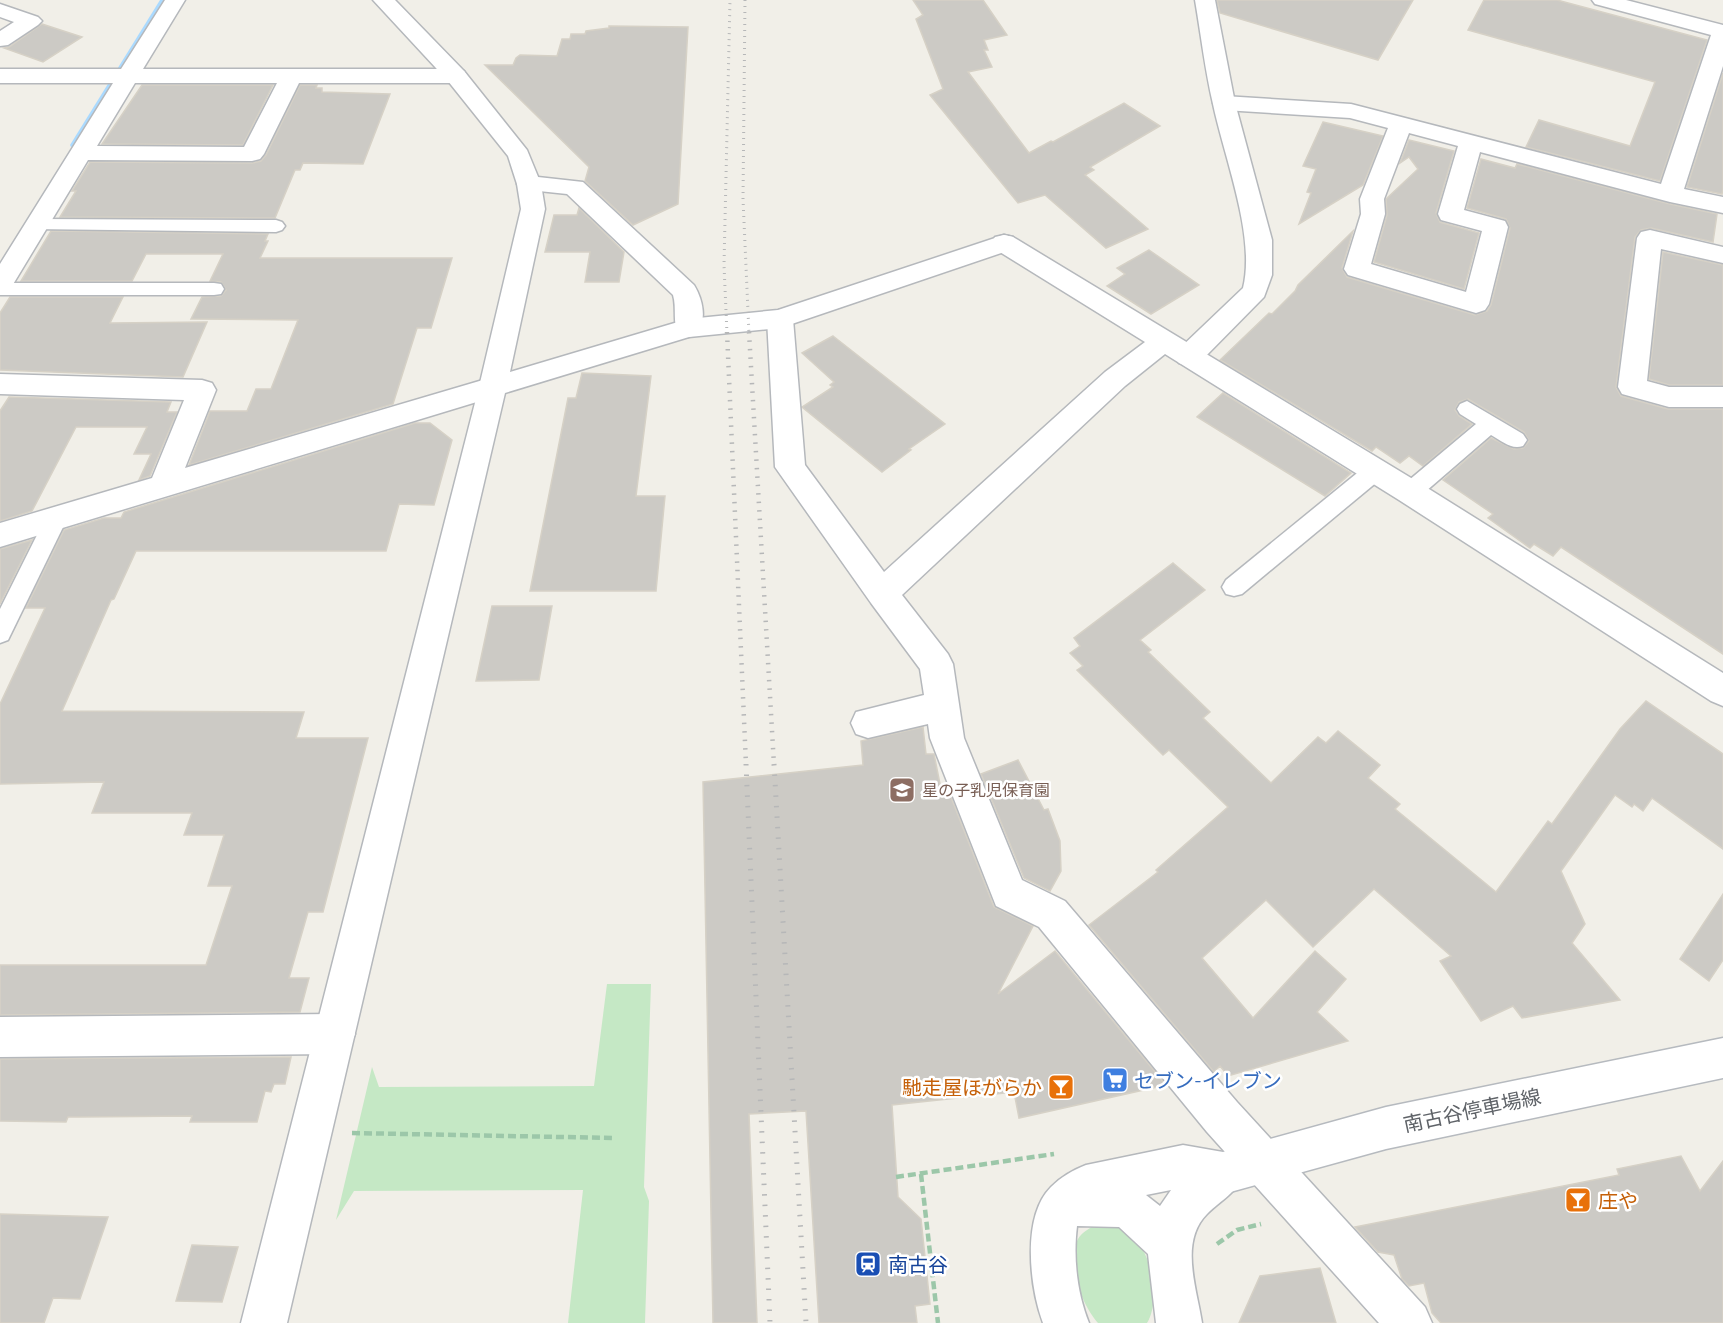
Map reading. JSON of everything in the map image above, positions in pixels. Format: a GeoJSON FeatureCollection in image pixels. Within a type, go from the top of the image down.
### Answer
{"type":"FeatureCollection","features":[{"type":"Feature","properties":{"kind":"street"},"geometry":{"type":"LineString","coordinates":[[0,287],[80,153],[120,77],[175,0]]}},
{"type":"Feature","properties":{"kind":"street"},"geometry":{"type":"LineString","coordinates":[[264,1323],[493,387],[533,209],[529,184],[519,155],[456,76],[383,0]]}},
{"type":"Feature","properties":{"kind":"street"},"geometry":{"type":"LineString","coordinates":[[1190,356],[1255,291],[1259,275],[1259,240],[1224,103],[1205,0]]}},
{"type":"Feature","properties":{"kind":"street"},"geometry":{"type":"LineString","coordinates":[[1602,0],[1723,32],[1670,194]]}},
{"type":"Feature","properties":{"kind":"street"},"geometry":{"type":"LineString","coordinates":[[0,10],[31,21],[0,40]]}},
{"type":"Feature","properties":{"kind":"street"},"geometry":{"type":"LineString","coordinates":[[0,76],[456,76]]}},
{"type":"Feature","properties":{"kind":"street"},"geometry":{"type":"LineString","coordinates":[[80,153],[252,154],[291,76]]}},
{"type":"Feature","properties":{"kind":"street"},"geometry":{"type":"LineString","coordinates":[[1224,103],[1351,111],[1670,194],[1723,204]]}},
{"type":"Feature","properties":{"kind":"street"},"geometry":{"type":"LineString","coordinates":[[1401,124],[1372,199],[1373,214],[1357,269],[1476,304],[1496,227],[1450,214],[1471,142]]}},
{"type":"Feature","properties":{"kind":"street"},"geometry":{"type":"LineString","coordinates":[[529,184],[574,188],[685,291],[690,306],[688,328]]}},
{"type":"Feature","properties":{"kind":"street"},"geometry":{"type":"LineString","coordinates":[[1723,255],[1650,238],[1632,387],[1669,397],[1723,397]]}},
{"type":"Feature","properties":{"kind":"street"},"geometry":{"type":"LineString","coordinates":[[0,535],[688,328],[780,319],[1004,243],[1410,492],[1723,691]]}},
{"type":"Feature","properties":{"kind":"street"},"geometry":{"type":"LineString","coordinates":[[780,319],[790,467],[936,664],[947,738],[1009,893],[1052,914],[1243,1168],[1310,1212],[1409,1323]]}},
{"type":"Feature","properties":{"kind":"street"},"geometry":{"type":"LineString","coordinates":[[882,594],[1115,379],[1164,341]]}},
{"type":"Feature","properties":{"kind":"street"},"geometry":{"type":"LineString","coordinates":[[0,384],[202,390],[164,487]]}},
{"type":"Feature","properties":{"kind":"street"},"geometry":{"type":"LineString","coordinates":[[868,723],[942,706]]}},
{"type":"Feature","properties":{"kind":"street"},"geometry":{"type":"LineString","coordinates":[[0,1037],[335,1034]]}},
{"type":"Feature","properties":{"kind":"street","name":"南古谷停車場線"},"geometry":{"type":"LineString","coordinates":[[1243,1168],[1386,1128],[1723,1058]]}},
{"type":"Feature","properties":{"kind":"street"},"geometry":{"type":"LineString","coordinates":[[1066,1323],[1059,1305],[1052,1248],[1056,1220],[1064,1204],[1086,1186],[1183,1166],[1243,1168]]}},
{"type":"Feature","properties":{"kind":"street"},"geometry":{"type":"LineString","coordinates":[[1179,1323],[1169,1243],[1180,1212],[1190,1200],[1243,1168]]}},
{"type":"Feature","properties":{"kind":"street"},"geometry":{"type":"LineString","coordinates":[[1064,1204],[1114,1204],[1133,1212],[1169,1243]]}},
{"type":"Feature","properties":{"kind":"lane"},"geometry":{"type":"LineString","coordinates":[[37,225],[276,226]]}},
{"type":"Feature","properties":{"kind":"lane"},"geometry":{"type":"LineString","coordinates":[[0,287],[214,289]]}},
{"type":"Feature","properties":{"kind":"lane"},"geometry":{"type":"LineString","coordinates":[[1467,409],[1516,440]]}},
{"type":"Feature","properties":{"kind":"lane"},"geometry":{"type":"LineString","coordinates":[[1410,492],[1490,424]]}},
{"type":"Feature","properties":{"kind":"lane"},"geometry":{"type":"LineString","coordinates":[[1234,587],[1376,471]]}},
{"type":"Feature","properties":{"kind":"lane"},"geometry":{"type":"LineString","coordinates":[[0,633],[56,519]]}},
{"type":"Feature","properties":{"kind":"path"},"geometry":{"type":"LineString","coordinates":[[348,1133],[614,1138]]}},
{"type":"Feature","properties":{"kind":"path"},"geometry":{"type":"LineString","coordinates":[[896,1177],[1020,1161]]}},
{"type":"Feature","properties":{"kind":"path"},"geometry":{"type":"LineString","coordinates":[[921,1174],[938,1323]]}},
{"type":"Feature","properties":{"kind":"path"},"geometry":{"type":"LineString","coordinates":[[1214,1248],[1223,1237],[1245,1227],[1267,1223]]}},
{"type":"Feature","properties":{"kind":"green space"},"geometry":{"type":"Polygon","coordinates":[[[607,984],[651,984],[644,1187],[649,1201],[645,1323],[568,1323],[583,1190],[354,1191],[336,1220],[372,1067],[379,1087],[594,1086],[607,984]]]}},
{"type":"Feature","properties":{"kind":"green space"},"geometry":{"type":"Polygon","coordinates":[[[1097,1224],[1119,1224],[1142,1248],[1152,1275],[1154,1296],[1151,1315],[1147,1323],[1098,1323],[1086,1306],[1074,1271],[1074,1248],[1082,1234],[1097,1224]]]}},
{"type":"Feature","properties":{"kind":"building"},"geometry":{"type":"Polygon","coordinates":[[[913,0],[983,0],[1007,35],[984,40],[988,50],[984,50],[992,67],[968,72],[1029,153],[1124,103],[1160,126],[1090,167],[1094,170],[1085,175],[1148,229],[1106,248],[1045,195],[1018,203],[930,95],[943,89],[916,19],[923,15],[913,0]]]}},
{"type":"Feature","properties":{"kind":"building"},"geometry":{"type":"Polygon","coordinates":[[[1217,0],[1413,0],[1378,60],[1220,13],[1217,0]]]}},
{"type":"Feature","properties":{"kind":"building"},"geometry":{"type":"Polygon","coordinates":[[[1484,0],[1557,0],[1707,40],[1660,181],[1526,147],[1539,120],[1630,146],[1655,82],[1468,30],[1484,0]]]}},
{"type":"Feature","properties":{"kind":"building"},"geometry":{"type":"Polygon","coordinates":[[[42,24],[82,37],[43,62],[4,48],[9,47],[42,24]]]}},
{"type":"Feature","properties":{"kind":"building"},"geometry":{"type":"Polygon","coordinates":[[[609,26],[688,27],[678,204],[633,225],[585,181],[589,167],[485,65],[513,65],[520,55],[557,56],[562,39],[570,39],[571,34],[585,34],[586,31],[609,28],[609,26]]]}},
{"type":"Feature","properties":{"kind":"building"},"geometry":{"type":"Polygon","coordinates":[[[1723,73],[1723,190],[1722,194],[1687,187],[1723,73]]]}},
{"type":"Feature","properties":{"kind":"building"},"geometry":{"type":"Polygon","coordinates":[[[142,85],[273,85],[243,145],[102,144],[142,85]]]}},
{"type":"Feature","properties":{"kind":"building"},"geometry":{"type":"Polygon","coordinates":[[[300,85],[317,85],[316,88],[322,88],[322,92],[390,94],[363,164],[303,163],[300,170],[295,170],[275,218],[60,217],[76,191],[72,191],[90,162],[252,163],[261,161],[300,85]]]}},
{"type":"Feature","properties":{"kind":"building"},"geometry":{"type":"Polygon","coordinates":[[[1323,122],[1383,136],[1363,185],[1299,224],[1311,193],[1307,192],[1316,169],[1303,166],[1323,122]]]}},
{"type":"Feature","properties":{"kind":"building"},"geometry":{"type":"Polygon","coordinates":[[[1409,140],[1454,151],[1436,213],[1440,222],[1479,233],[1464,289],[1374,262],[1387,215],[1386,199],[1418,169],[1409,157],[1400,163],[1409,140]]]}},
{"type":"Feature","properties":{"kind":"building"},"geometry":{"type":"Polygon","coordinates":[[[1481,159],[1515,168],[1517,164],[1717,214],[1713,242],[1651,228],[1641,230],[1635,237],[1616,387],[1621,396],[1668,409],[1723,409],[1723,654],[1561,547],[1553,556],[1534,544],[1530,548],[1488,518],[1493,514],[1443,480],[1491,438],[1514,449],[1523,448],[1529,441],[1524,432],[1468,399],[1459,402],[1455,410],[1459,416],[1472,424],[1423,466],[1409,456],[1400,463],[1376,447],[1372,451],[1220,360],[1269,313],[1272,314],[1353,231],[1342,268],[1347,277],[1475,315],[1487,311],[1491,305],[1510,228],[1506,219],[1467,208],[1481,159]]]}},
{"type":"Feature","properties":{"kind":"building"},"geometry":{"type":"Polygon","coordinates":[[[579,208],[624,252],[619,282],[585,282],[590,252],[545,252],[554,215],[577,215],[579,208]]]}},
{"type":"Feature","properties":{"kind":"building"},"geometry":{"type":"Polygon","coordinates":[[[51,231],[268,234],[265,241],[268,241],[260,258],[452,258],[431,328],[417,328],[393,404],[189,465],[210,411],[247,411],[256,389],[271,389],[298,320],[191,319],[202,297],[221,296],[226,290],[221,282],[210,281],[223,254],[146,254],[132,281],[21,281],[51,231]]]}},
{"type":"Feature","properties":{"kind":"building"},"geometry":{"type":"Polygon","coordinates":[[[1149,250],[1199,285],[1151,314],[1107,286],[1125,274],[1117,268],[1149,250]]]}},
{"type":"Feature","properties":{"kind":"building"},"geometry":{"type":"Polygon","coordinates":[[[1663,252],[1723,265],[1723,385],[1669,385],[1649,379],[1663,252]]]}},
{"type":"Feature","properties":{"kind":"building"},"geometry":{"type":"Polygon","coordinates":[[[10,297],[123,297],[110,323],[207,322],[183,377],[0,370],[0,313],[10,297]]]}},
{"type":"Feature","properties":{"kind":"building"},"geometry":{"type":"Polygon","coordinates":[[[833,336],[945,424],[909,449],[911,450],[882,472],[802,407],[833,387],[830,385],[834,382],[802,353],[833,336]]]}},
{"type":"Feature","properties":{"kind":"building"},"geometry":{"type":"Polygon","coordinates":[[[582,373],[651,376],[636,496],[665,496],[656,591],[530,591],[568,398],[576,398],[582,373]]]}},
{"type":"Feature","properties":{"kind":"building"},"geometry":{"type":"Polygon","coordinates":[[[1223,393],[1351,473],[1325,496],[1197,417],[1223,393]]]}},
{"type":"Feature","properties":{"kind":"building"},"geometry":{"type":"Polygon","coordinates":[[[9,397],[171,402],[167,412],[177,412],[150,476],[139,480],[151,454],[134,454],[147,427],[76,427],[32,511],[0,521],[0,411],[9,397]]]}},
{"type":"Feature","properties":{"kind":"building"},"geometry":{"type":"Polygon","coordinates":[[[415,423],[430,423],[452,440],[434,505],[399,504],[386,551],[136,551],[114,599],[111,600],[62,711],[304,712],[296,738],[368,738],[323,912],[308,912],[289,978],[309,978],[300,1012],[0,1015],[0,965],[206,965],[232,886],[208,886],[224,835],[184,835],[192,813],[92,813],[104,782],[0,784],[0,704],[45,608],[26,608],[64,530],[104,518],[121,518],[124,512],[415,423]]]}},
{"type":"Feature","properties":{"kind":"building"},"geometry":{"type":"Polygon","coordinates":[[[32,540],[0,604],[0,549],[32,540]]]}},
{"type":"Feature","properties":{"kind":"building"},"geometry":{"type":"Polygon","coordinates":[[[1173,563],[1205,590],[1140,640],[1151,650],[1148,652],[1210,712],[1203,718],[1271,783],[1318,737],[1326,743],[1338,731],[1380,765],[1368,778],[1400,804],[1395,809],[1496,892],[1548,821],[1552,824],[1620,729],[1646,701],[1723,754],[1723,849],[1652,798],[1643,811],[1634,804],[1632,807],[1615,795],[1561,871],[1585,924],[1572,943],[1620,1000],[1522,1018],[1513,1006],[1481,1021],[1440,961],[1451,956],[1374,889],[1313,947],[1266,900],[1202,958],[1253,1018],[1315,951],[1346,979],[1317,1012],[1348,1041],[1228,1076],[1220,1066],[1214,1072],[1089,925],[1158,872],[1156,870],[1228,807],[1169,750],[1163,755],[1077,670],[1083,666],[1070,653],[1080,646],[1074,638],[1173,563]]]}},
{"type":"Feature","properties":{"kind":"building"},"geometry":{"type":"Polygon","coordinates":[[[492,606],[552,606],[539,680],[476,681],[492,606]]]}},
{"type":"Feature","properties":{"kind":"building"},"geometry":{"type":"Polygon","coordinates":[[[923,727],[926,754],[934,754],[941,789],[947,787],[994,907],[1033,926],[998,994],[1055,951],[1166,1085],[1019,1118],[1014,1092],[892,1105],[898,1197],[921,1219],[930,1304],[915,1306],[917,1323],[819,1323],[806,1111],[749,1114],[757,1323],[713,1323],[703,782],[863,765],[861,741],[923,727]]]}},
{"type":"Feature","properties":{"kind":"building"},"geometry":{"type":"Polygon","coordinates":[[[1018,760],[1044,810],[1048,809],[1060,841],[1061,871],[1050,891],[1024,878],[981,774],[1018,760]]]}},
{"type":"Feature","properties":{"kind":"building"},"geometry":{"type":"Polygon","coordinates":[[[1723,894],[1723,960],[1709,981],[1680,959],[1723,894]]]}},
{"type":"Feature","properties":{"kind":"building"},"geometry":{"type":"Polygon","coordinates":[[[291,1057],[285,1084],[274,1084],[271,1092],[265,1091],[257,1122],[190,1122],[192,1116],[68,1117],[66,1122],[0,1121],[0,1059],[291,1057]]]}},
{"type":"Feature","properties":{"kind":"building"},"geometry":{"type":"Polygon","coordinates":[[[1681,1156],[1700,1191],[1723,1161],[1723,1323],[1441,1323],[1432,1313],[1424,1283],[1409,1286],[1402,1279],[1394,1255],[1378,1252],[1355,1227],[1619,1175],[1617,1169],[1681,1156]]]}},
{"type":"Feature","properties":{"kind":"building"},"geometry":{"type":"Polygon","coordinates":[[[0,1214],[108,1217],[80,1299],[53,1298],[44,1323],[0,1323],[0,1214]]]}},
{"type":"Feature","properties":{"kind":"building"},"geometry":{"type":"Polygon","coordinates":[[[192,1245],[238,1247],[222,1302],[176,1301],[192,1245]]]}},
{"type":"Feature","properties":{"kind":"building"},"geometry":{"type":"Polygon","coordinates":[[[1320,1268],[1336,1323],[1239,1323],[1260,1276],[1320,1268]]]}},
{"type":"Feature","properties":{"kind":"waterway"},"geometry":{"type":"LineString","coordinates":[[74,145],[164,0]]}},
{"type":"Feature","properties":{"kind":"railway"},"geometry":{"type":"LineString","coordinates":[[727,334],[724,265],[730,0]]}},
{"type":"Feature","properties":{"kind":"railway"},"geometry":{"type":"LineString","coordinates":[[745,0],[743,199],[749,334]]}},
{"type":"Feature","properties":{"kind":"railway"},"geometry":{"type":"LineString","coordinates":[[727,332],[746,765]]}},
{"type":"Feature","properties":{"kind":"railway"},"geometry":{"type":"LineString","coordinates":[[749,332],[774,765]]}},
{"type":"Feature","properties":{"kind":"railway"},"geometry":{"type":"LineString","coordinates":[[746,764],[770,1323]]}},
{"type":"Feature","properties":{"kind":"railway"},"geometry":{"type":"LineString","coordinates":[[774,764],[806,1323]]}},
{"type":"Feature","properties":{"kind":"place","name":"星の子乳児保育園"},"geometry":{"type":"Point","coordinates":[902,790]}},
{"type":"Feature","properties":{"kind":"place","name":"セブン-イレブン"},"geometry":{"type":"Point","coordinates":[1115,1080]}},
{"type":"Feature","properties":{"kind":"place","name":"馳走屋ほがらか"},"geometry":{"type":"Point","coordinates":[1061,1087]}},
{"type":"Feature","properties":{"kind":"place","name":"庄や"},"geometry":{"type":"Point","coordinates":[1578,1200]}},
{"type":"Feature","properties":{"kind":"place","name":"南古谷"},"geometry":{"type":"Point","coordinates":[868,1264]}}]}
